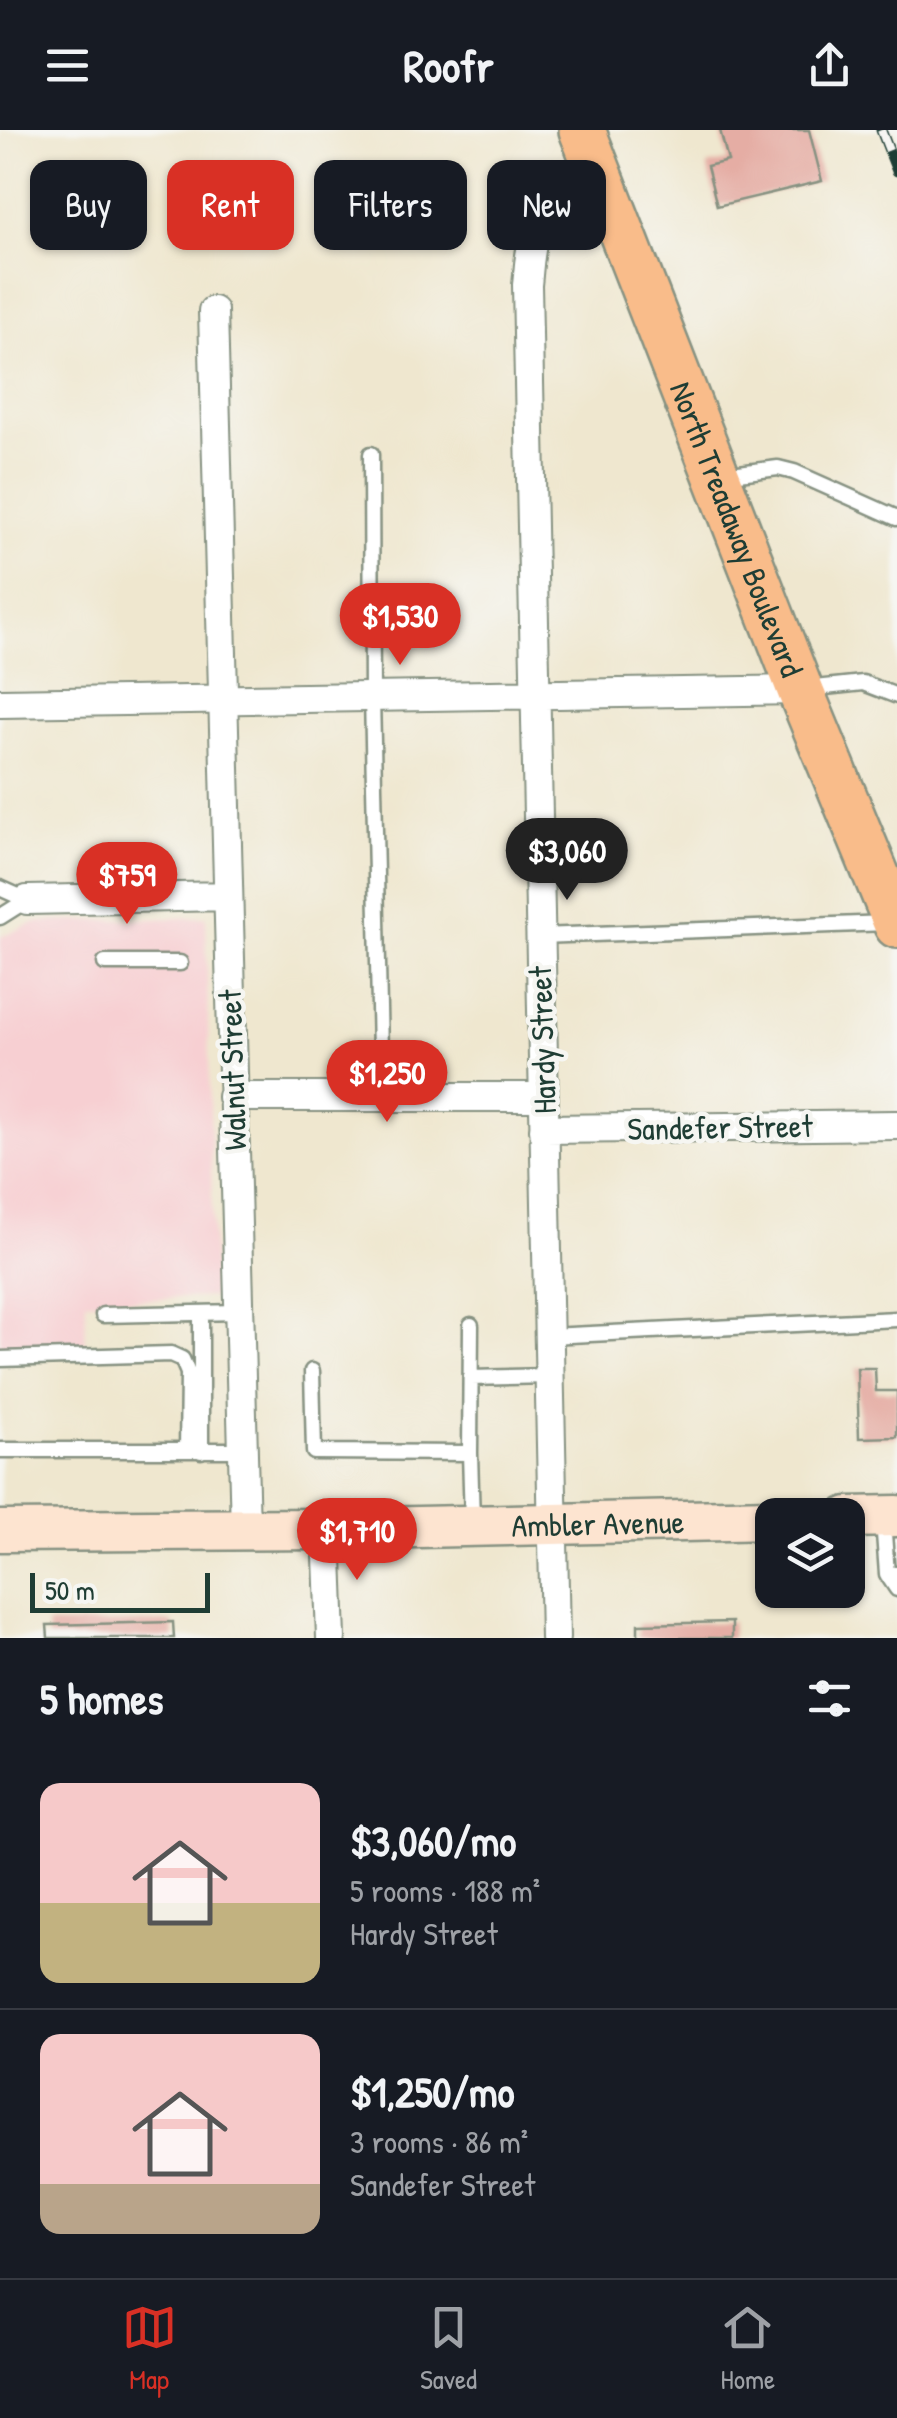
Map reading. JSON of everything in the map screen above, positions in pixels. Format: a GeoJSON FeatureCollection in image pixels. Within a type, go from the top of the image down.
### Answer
{"type":"FeatureCollection","features":[{"type":"Feature","properties":{"kind":"main road","name":"North Treadaway Boulevard"},"geometry":{"type":"LineString","coordinates":[[589,149],[800,690],[896,924]]}},
{"type":"Feature","properties":{"kind":"main road","name":"Ambler Avenue"},"geometry":{"type":"LineString","coordinates":[[0,1531],[327,1530],[755,1520]]}},
{"type":"Feature","properties":{"kind":"street","name":"Hardy Street"},"geometry":{"type":"LineString","coordinates":[[555,1638],[534,695],[529,269],[533,238],[564,195],[589,149]]}},
{"type":"Feature","properties":{"kind":"street","name":"Walnut Street"},"geometry":{"type":"LineString","coordinates":[[214,311],[245,1530]]}},
{"type":"Feature","properties":{"kind":"street"},"geometry":{"type":"LineString","coordinates":[[0,703],[800,690]]}},
{"type":"Feature","properties":{"kind":"street"},"geometry":{"type":"LineString","coordinates":[[26,900],[227,896]]}},
{"type":"Feature","properties":{"kind":"street"},"geometry":{"type":"LineString","coordinates":[[232,1096],[542,1097]]}},
{"type":"Feature","properties":{"kind":"street","name":"Sandefer Street"},"geometry":{"type":"LineString","coordinates":[[544,1129],[897,1125]]}},
{"type":"Feature","properties":{"kind":"street"},"geometry":{"type":"LineString","coordinates":[[327,1530],[331,1638]]}},
{"type":"Feature","properties":{"kind":"lane"},"geometry":{"type":"LineString","coordinates":[[370,454],[382,1096]]}},
{"type":"Feature","properties":{"kind":"lane"},"geometry":{"type":"LineString","coordinates":[[717,476],[778,468],[897,518]]}},
{"type":"Feature","properties":{"kind":"lane"},"geometry":{"type":"LineString","coordinates":[[800,690],[863,683],[897,696]]}},
{"type":"Feature","properties":{"kind":"lane"},"geometry":{"type":"LineString","coordinates":[[0,888],[26,900]]}},
{"type":"Feature","properties":{"kind":"lane"},"geometry":{"type":"LineString","coordinates":[[0,917],[26,900]]}},
{"type":"Feature","properties":{"kind":"lane"},"geometry":{"type":"LineString","coordinates":[[539,936],[896,924]]}},
{"type":"Feature","properties":{"kind":"lane"},"geometry":{"type":"LineString","coordinates":[[105,963],[180,963]]}},
{"type":"Feature","properties":{"kind":"lane"},"geometry":{"type":"LineString","coordinates":[[103,1315],[238,1312]]}},
{"type":"Feature","properties":{"kind":"lane"},"geometry":{"type":"LineString","coordinates":[[194,1450],[201,1313]]}},
{"type":"Feature","properties":{"kind":"lane"},"geometry":{"type":"LineString","coordinates":[[548,1336],[897,1320]]}},
{"type":"Feature","properties":{"kind":"lane"},"geometry":{"type":"LineString","coordinates":[[470,1325],[472,1526]]}},
{"type":"Feature","properties":{"kind":"lane"},"geometry":{"type":"LineString","coordinates":[[0,1359],[172,1354],[182,1359],[188,1373],[194,1450]]}},
{"type":"Feature","properties":{"kind":"lane"},"geometry":{"type":"LineString","coordinates":[[312,1371],[314,1452],[470,1453]]}},
{"type":"Feature","properties":{"kind":"lane"},"geometry":{"type":"LineString","coordinates":[[471,1378],[549,1376]]}},
{"type":"Feature","properties":{"kind":"lane"},"geometry":{"type":"LineString","coordinates":[[0,1450],[243,1450]]}},
{"type":"Feature","properties":{"kind":"lane"},"geometry":{"type":"LineString","coordinates":[[876,1517],[897,1590]]}},
{"type":"Feature","properties":{"kind":"shaded area"},"geometry":{"type":"Polygon","coordinates":[[[206,917],[214,1297],[86,1301],[85,1348],[0,1349],[0,937],[36,922],[206,917]]]}},
{"type":"Feature","properties":{"kind":"building"},"geometry":{"type":"Polygon","coordinates":[[[720,130],[809,130],[822,181],[717,206],[707,166],[728,161],[720,130]]]}},
{"type":"Feature","properties":{"kind":"building"},"geometry":{"type":"Polygon","coordinates":[[[857,1368],[875,1368],[876,1391],[897,1391],[897,1437],[859,1438],[857,1368]]]}},
{"type":"Feature","properties":{"kind":"building"},"geometry":{"type":"Polygon","coordinates":[[[173,1622],[174,1638],[48,1638],[47,1625],[173,1622]]]}},
{"type":"Feature","properties":{"kind":"building"},"geometry":{"type":"Polygon","coordinates":[[[732,1622],[732,1638],[638,1638],[638,1624],[732,1622]]]}},
{"type":"Feature","properties":{"kind":"railway"},"geometry":{"type":"LineString","coordinates":[[881,130],[897,171]]}}]}
